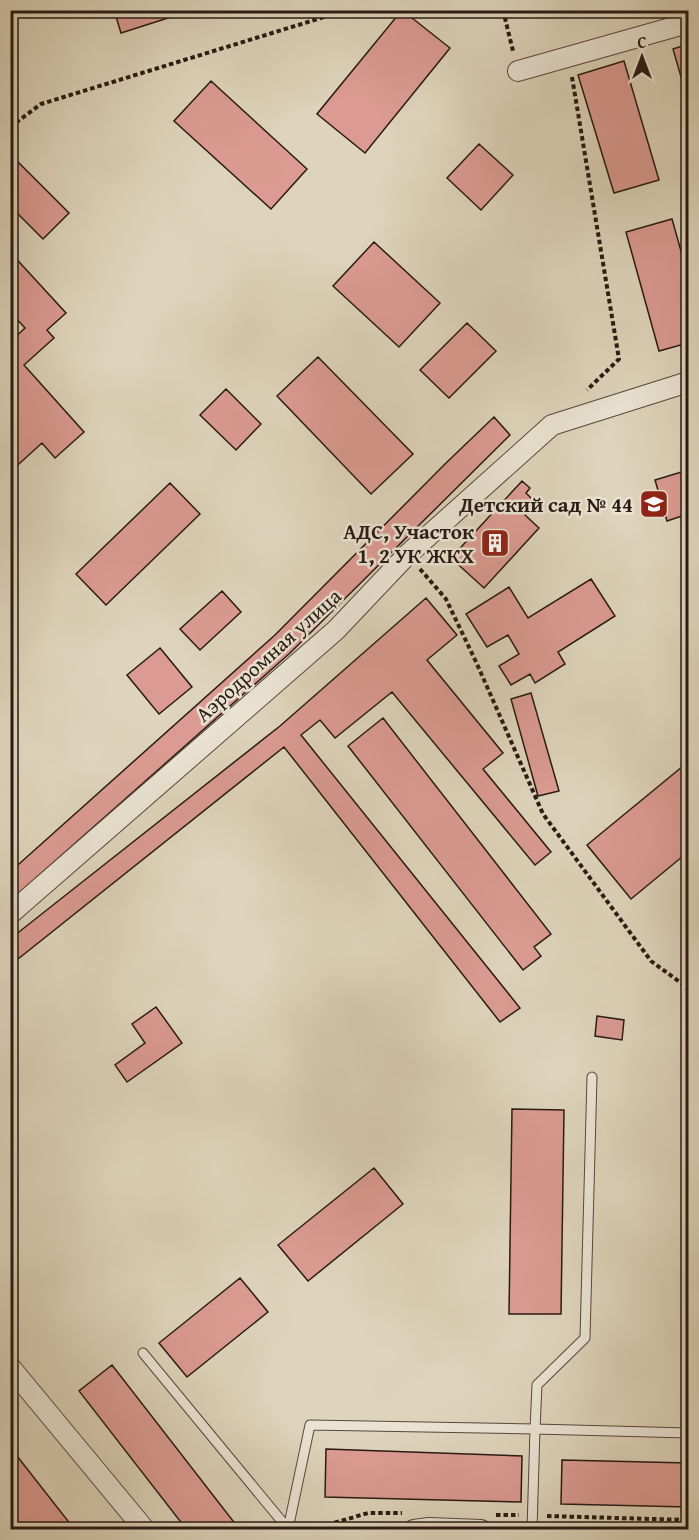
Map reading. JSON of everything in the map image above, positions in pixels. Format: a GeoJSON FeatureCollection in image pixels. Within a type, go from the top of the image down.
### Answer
{"type":"FeatureCollection","features":[{"type":"Feature","properties":{"kind":"street"},"geometry":{"type":"LineString","coordinates":[[518,71],[688,23]]}},
{"type":"Feature","properties":{"kind":"street","name":"Аэродромная улица"},"geometry":{"type":"LineString","coordinates":[[10,914],[336,630],[407,555],[552,425],[688,382]]}},
{"type":"Feature","properties":{"kind":"street"},"geometry":{"type":"LineString","coordinates":[[10,1367],[145,1530]]}},
{"type":"Feature","properties":{"kind":"street"},"geometry":{"type":"LineString","coordinates":[[409,1521],[429,1528],[483,1522]]}},
{"type":"Feature","properties":{"kind":"lane"},"geometry":{"type":"LineString","coordinates":[[532,1530],[537,1385],[585,1338],[592,1077]]}},
{"type":"Feature","properties":{"kind":"lane"},"geometry":{"type":"LineString","coordinates":[[143,1353],[289,1529]]}},
{"type":"Feature","properties":{"kind":"lane"},"geometry":{"type":"LineString","coordinates":[[289,1529],[310,1425],[688,1433]]}},
{"type":"Feature","properties":{"kind":"path"},"geometry":{"type":"LineString","coordinates":[[10,127],[41,104],[347,10]]}},
{"type":"Feature","properties":{"kind":"path"},"geometry":{"type":"LineString","coordinates":[[503,10],[518,71]]}},
{"type":"Feature","properties":{"kind":"path"},"geometry":{"type":"LineString","coordinates":[[569,58],[620,359],[586,392]]}},
{"type":"Feature","properties":{"kind":"path"},"geometry":{"type":"LineString","coordinates":[[407,555],[446,599],[543,814],[651,961],[688,987]]}},
{"type":"Feature","properties":{"kind":"path"},"geometry":{"type":"LineString","coordinates":[[322,1530],[327,1525],[368,1513],[409,1521]]}},
{"type":"Feature","properties":{"kind":"path"},"geometry":{"type":"LineString","coordinates":[[483,1522],[533,1516],[688,1520]]}},
{"type":"Feature","properties":{"kind":"building"},"geometry":{"type":"Polygon","coordinates":[[[114,10],[193,10],[121,33],[114,10]]]}},
{"type":"Feature","properties":{"kind":"building"},"geometry":{"type":"Polygon","coordinates":[[[402,10],[450,48],[365,153],[317,114],[402,10]]]}},
{"type":"Feature","properties":{"kind":"building"},"geometry":{"type":"Polygon","coordinates":[[[688,44],[688,101],[673,49],[688,44]]]}},
{"type":"Feature","properties":{"kind":"building"},"geometry":{"type":"Polygon","coordinates":[[[624,61],[659,180],[614,193],[578,75],[624,61]]]}},
{"type":"Feature","properties":{"kind":"building"},"geometry":{"type":"Polygon","coordinates":[[[211,81],[307,169],[271,209],[174,121],[211,81]]]}},
{"type":"Feature","properties":{"kind":"building"},"geometry":{"type":"Polygon","coordinates":[[[479,144],[513,175],[481,210],[447,178],[479,144]]]}},
{"type":"Feature","properties":{"kind":"building"},"geometry":{"type":"Polygon","coordinates":[[[11,155],[69,213],[43,239],[10,206],[11,155]]]}},
{"type":"Feature","properties":{"kind":"building"},"geometry":{"type":"Polygon","coordinates":[[[672,219],[688,276],[688,343],[659,351],[626,232],[672,219]]]}},
{"type":"Feature","properties":{"kind":"building"},"geometry":{"type":"Polygon","coordinates":[[[374,242],[440,303],[399,347],[333,286],[374,242]]]}},
{"type":"Feature","properties":{"kind":"building"},"geometry":{"type":"Polygon","coordinates":[[[10,252],[66,313],[47,330],[54,338],[24,365],[84,432],[55,458],[42,443],[10,472],[10,342],[25,328],[10,312],[10,252]]]}},
{"type":"Feature","properties":{"kind":"building"},"geometry":{"type":"Polygon","coordinates":[[[467,323],[496,351],[449,398],[420,370],[467,323]]]}},
{"type":"Feature","properties":{"kind":"building"},"geometry":{"type":"Polygon","coordinates":[[[318,357],[413,454],[371,494],[277,396],[318,357]]]}},
{"type":"Feature","properties":{"kind":"building"},"geometry":{"type":"Polygon","coordinates":[[[226,389],[261,424],[236,450],[200,415],[226,389]]]}},
{"type":"Feature","properties":{"kind":"building"},"geometry":{"type":"Polygon","coordinates":[[[494,417],[510,435],[290,653],[10,901],[10,872],[275,635],[494,417]]]}},
{"type":"Feature","properties":{"kind":"building"},"geometry":{"type":"Polygon","coordinates":[[[688,470],[688,514],[667,521],[655,480],[688,470]]]}},
{"type":"Feature","properties":{"kind":"building","name":"АДС, Участок 1, 2 УК ЖКХ"},"geometry":{"type":"Polygon","coordinates":[[[522,481],[530,488],[526,493],[536,503],[525,515],[539,528],[484,588],[451,558],[522,481]]]}},
{"type":"Feature","properties":{"kind":"building"},"geometry":{"type":"Polygon","coordinates":[[[170,483],[200,514],[106,605],[76,574],[170,483]]]}},
{"type":"Feature","properties":{"kind":"building"},"geometry":{"type":"Polygon","coordinates":[[[591,579],[615,616],[558,652],[565,664],[535,683],[530,674],[511,685],[499,666],[519,654],[508,635],[487,647],[466,614],[509,587],[528,618],[591,579]]]}},
{"type":"Feature","properties":{"kind":"building"},"geometry":{"type":"Polygon","coordinates":[[[222,591],[241,612],[200,650],[180,629],[222,591]]]}},
{"type":"Feature","properties":{"kind":"building"},"geometry":{"type":"Polygon","coordinates":[[[426,598],[457,635],[427,660],[503,753],[483,769],[551,852],[535,865],[392,692],[335,738],[320,720],[301,735],[520,1008],[500,1022],[284,747],[18,959],[10,950],[10,939],[280,726],[426,598]]]}},
{"type":"Feature","properties":{"kind":"building"},"geometry":{"type":"Polygon","coordinates":[[[160,648],[192,687],[159,714],[127,675],[160,648]]]}},
{"type":"Feature","properties":{"kind":"building"},"geometry":{"type":"Polygon","coordinates":[[[531,693],[559,791],[538,796],[511,699],[531,693]]]}},
{"type":"Feature","properties":{"kind":"building"},"geometry":{"type":"Polygon","coordinates":[[[383,718],[551,934],[534,947],[541,956],[523,970],[348,746],[383,718]]]}},
{"type":"Feature","properties":{"kind":"building"},"geometry":{"type":"Polygon","coordinates":[[[688,762],[688,852],[631,899],[587,845],[688,762]]]}},
{"type":"Feature","properties":{"kind":"building"},"geometry":{"type":"Polygon","coordinates":[[[156,1007],[182,1043],[127,1082],[115,1065],[145,1043],[132,1024],[156,1007]]]}},
{"type":"Feature","properties":{"kind":"building"},"geometry":{"type":"Polygon","coordinates":[[[597,1016],[624,1020],[622,1040],[595,1036],[597,1016]]]}},
{"type":"Feature","properties":{"kind":"building"},"geometry":{"type":"Polygon","coordinates":[[[512,1109],[564,1110],[561,1314],[509,1314],[512,1109]]]}},
{"type":"Feature","properties":{"kind":"building"},"geometry":{"type":"Polygon","coordinates":[[[374,1168],[403,1204],[308,1281],[278,1245],[374,1168]]]}},
{"type":"Feature","properties":{"kind":"building"},"geometry":{"type":"Polygon","coordinates":[[[240,1278],[268,1312],[187,1377],[159,1343],[240,1278]]]}},
{"type":"Feature","properties":{"kind":"building"},"geometry":{"type":"Polygon","coordinates":[[[112,1365],[240,1530],[187,1530],[79,1391],[112,1365]]]}},
{"type":"Feature","properties":{"kind":"building"},"geometry":{"type":"Polygon","coordinates":[[[326,1449],[522,1456],[521,1502],[325,1497],[326,1449]]]}},
{"type":"Feature","properties":{"kind":"building"},"geometry":{"type":"Polygon","coordinates":[[[17,1456],[75,1530],[18,1530],[10,1521],[10,1461],[17,1456]]]}},
{"type":"Feature","properties":{"kind":"building"},"geometry":{"type":"Polygon","coordinates":[[[562,1460],[688,1463],[688,1507],[561,1504],[562,1460]]]}},
{"type":"Feature","properties":{"kind":"place","name":"Детский сад № 44"},"geometry":{"type":"Point","coordinates":[654,504]}},
{"type":"Feature","properties":{"kind":"place","name":"АДС, Участок 1, 2 УК ЖКХ"},"geometry":{"type":"Point","coordinates":[495,543]}}]}
